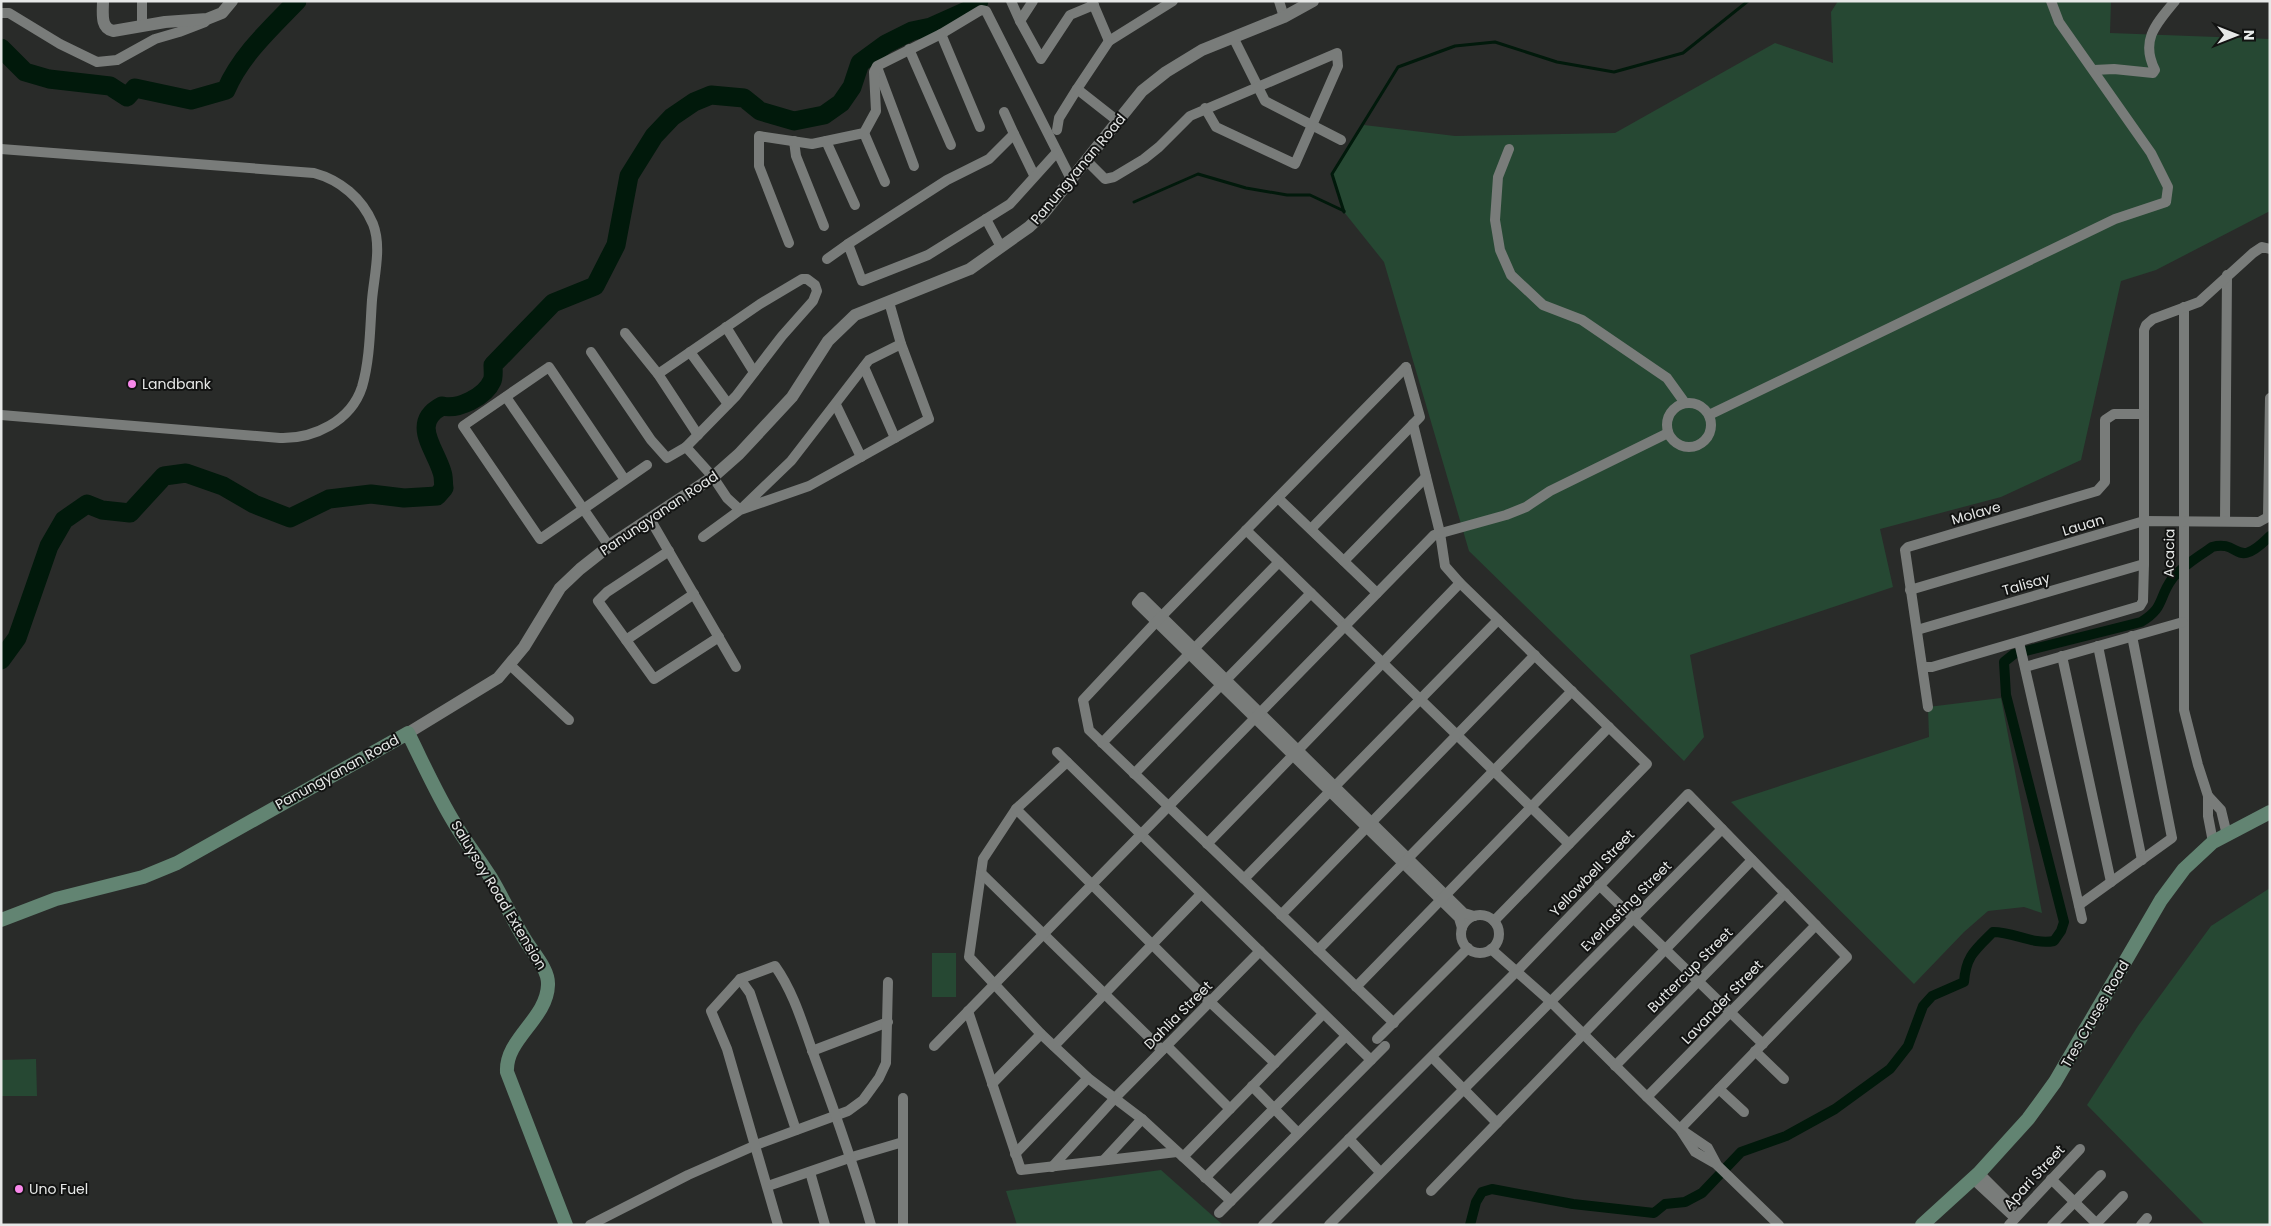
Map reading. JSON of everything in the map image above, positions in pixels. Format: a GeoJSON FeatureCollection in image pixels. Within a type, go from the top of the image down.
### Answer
{"type":"FeatureCollection","features":[{"type":"Feature","properties":{"kind":"main road","name":"Panungyanan Road"},"geometry":{"type":"LineString","coordinates":[[1,920],[56,899],[143,877],[165,869],[194,855],[288,799],[408,733]]}},
{"type":"Feature","properties":{"kind":"main road","name":"Saluysoy Road Extension"},"geometry":{"type":"LineString","coordinates":[[408,733],[453,822],[491,877],[524,938],[547,974],[549,984],[538,1014],[510,1052],[506,1062],[507,1072],[566,1225]]}},
{"type":"Feature","properties":{"kind":"main road","name":"Tres Cruses Road"},"geometry":{"type":"LineString","coordinates":[[1922,1225],[1976,1176],[2028,1119],[2055,1082],[2160,900],[2184,868],[2214,842],[2270,812]]}},
{"type":"Feature","properties":{"kind":"street"},"geometry":{"type":"LineString","coordinates":[[103,1],[104,22],[108,30],[116,31],[142,25],[215,18]]}},
{"type":"Feature","properties":{"kind":"street"},"geometry":{"type":"LineString","coordinates":[[142,1],[142,25]]}},
{"type":"Feature","properties":{"kind":"street"},"geometry":{"type":"LineString","coordinates":[[1,13],[9,13],[60,44],[97,62],[118,60],[155,39],[180,32],[215,18],[232,1]]}},
{"type":"Feature","properties":{"kind":"street"},"geometry":{"type":"LineString","coordinates":[[1011,1],[1041,59],[1070,15],[1093,3],[1108,41]]}},
{"type":"Feature","properties":{"kind":"street"},"geometry":{"type":"LineString","coordinates":[[1020,21],[1033,1]]}},
{"type":"Feature","properties":{"kind":"street"},"geometry":{"type":"LineString","coordinates":[[1057,130],[1059,118],[1108,41],[1173,1]]}},
{"type":"Feature","properties":{"kind":"street"},"geometry":{"type":"LineString","coordinates":[[1279,1],[1284,17]]}},
{"type":"Feature","properties":{"kind":"street","name":"Panungyanan Road"},"geometry":{"type":"LineString","coordinates":[[408,733],[498,678],[524,647],[560,588],[580,569],[609,546],[714,477],[739,454],[792,397],[828,341],[854,315],[970,269],[1034,223],[1119,122],[1142,91],[1166,72],[1202,50],[1234,39],[1284,17],[1313,1]]}},
{"type":"Feature","properties":{"kind":"street"},"geometry":{"type":"LineString","coordinates":[[1708,415],[2116,219],[2166,202],[2168,187],[2151,153],[2059,22],[2051,1]]}},
{"type":"Feature","properties":{"kind":"street"},"geometry":{"type":"LineString","coordinates":[[2094,70],[2114,69],[2153,73],[2155,70],[2150,60],[2148,40],[2175,1]]}},
{"type":"Feature","properties":{"kind":"street"},"geometry":{"type":"LineString","coordinates":[[789,243],[759,166],[759,136],[812,144],[864,133],[876,111],[874,72],[877,66],[941,34],[981,10],[986,11],[1071,179]]}},
{"type":"Feature","properties":{"kind":"street"},"geometry":{"type":"LineString","coordinates":[[941,34],[980,127]]}},
{"type":"Feature","properties":{"kind":"street"},"geometry":{"type":"LineString","coordinates":[[1234,39],[1264,102],[1341,140]]}},
{"type":"Feature","properties":{"kind":"street"},"geometry":{"type":"LineString","coordinates":[[909,49],[951,145]]}},
{"type":"Feature","properties":{"kind":"street"},"geometry":{"type":"LineString","coordinates":[[1086,160],[1100,176],[1105,179],[1114,177],[1144,159],[1159,147],[1190,116],[1205,108],[1257,88],[1337,53],[1338,66],[1295,164],[1216,127],[1205,108]]}},
{"type":"Feature","properties":{"kind":"street"},"geometry":{"type":"LineString","coordinates":[[877,66],[914,166]]}},
{"type":"Feature","properties":{"kind":"street"},"geometry":{"type":"LineString","coordinates":[[1077,88],[1119,122]]}},
{"type":"Feature","properties":{"kind":"street"},"geometry":{"type":"LineString","coordinates":[[1004,112],[1034,175]]}},
{"type":"Feature","properties":{"kind":"street"},"geometry":{"type":"LineString","coordinates":[[864,133],[885,182]]}},
{"type":"Feature","properties":{"kind":"street"},"geometry":{"type":"LineString","coordinates":[[827,259],[947,180],[989,159],[1014,134]]}},
{"type":"Feature","properties":{"kind":"street"},"geometry":{"type":"LineString","coordinates":[[794,141],[796,156],[824,226]]}},
{"type":"Feature","properties":{"kind":"street"},"geometry":{"type":"LineString","coordinates":[[826,141],[855,205]]}},
{"type":"Feature","properties":{"kind":"street"},"geometry":{"type":"LineString","coordinates":[[1,149],[314,173],[340,184],[358,201],[372,222],[377,246],[362,388],[347,412],[322,430],[298,438],[280,438],[1,415]]}},
{"type":"Feature","properties":{"kind":"street"},"geometry":{"type":"LineString","coordinates":[[1509,149],[1498,177],[1494,220],[1500,250],[1511,276],[1543,305],[1582,320],[1668,378],[1685,403]]}},
{"type":"Feature","properties":{"kind":"street"},"geometry":{"type":"LineString","coordinates":[[848,244],[862,281],[928,255],[1010,204],[1034,175],[1057,152]]}},
{"type":"Feature","properties":{"kind":"street"},"geometry":{"type":"LineString","coordinates":[[986,219],[1002,247]]}},
{"type":"Feature","properties":{"kind":"street"},"geometry":{"type":"LineString","coordinates":[[1923,667],[1932,667],[2020,645],[2140,606],[2143,601],[2144,564],[2146,325],[2153,319],[2199,302],[2252,253],[2262,247],[2270,249]]}},
{"type":"Feature","properties":{"kind":"street"},"geometry":{"type":"LineString","coordinates":[[2225,521],[2227,275]]}},
{"type":"Feature","properties":{"kind":"street"},"geometry":{"type":"LineString","coordinates":[[591,352],[646,432],[667,458],[686,448],[728,404],[813,301],[817,291],[815,285],[807,278],[802,279],[726,327],[658,374]]}},
{"type":"Feature","properties":{"kind":"street"},"geometry":{"type":"LineString","coordinates":[[740,510],[809,486],[929,419],[901,344],[888,302]]}},
{"type":"Feature","properties":{"kind":"street","name":"Acacia"},"geometry":{"type":"LineString","coordinates":[[2184,308],[2184,520],[2182,581],[2184,710],[2198,766],[2208,796],[2210,826],[2214,842]]}},
{"type":"Feature","properties":{"kind":"street"},"geometry":{"type":"LineString","coordinates":[[726,327],[754,372]]}},
{"type":"Feature","properties":{"kind":"street"},"geometry":{"type":"LineString","coordinates":[[625,333],[658,374],[698,435]]}},
{"type":"Feature","properties":{"kind":"street"},"geometry":{"type":"LineString","coordinates":[[703,536],[740,510],[791,461],[869,360],[901,344]]}},
{"type":"Feature","properties":{"kind":"street"},"geometry":{"type":"LineString","coordinates":[[690,352],[728,404]]}},
{"type":"Feature","properties":{"kind":"street"},"geometry":{"type":"LineString","coordinates":[[625,480],[549,367],[463,426],[540,539],[647,465]]}},
{"type":"Feature","properties":{"kind":"street"},"geometry":{"type":"LineString","coordinates":[[864,367],[895,438]]}},
{"type":"Feature","properties":{"kind":"street"},"geometry":{"type":"LineString","coordinates":[[1311,529],[1420,417],[1406,367],[1159,619],[1083,700],[1089,730],[1394,1023]]}},
{"type":"Feature","properties":{"kind":"street"},"geometry":{"type":"LineString","coordinates":[[506,397],[609,546]]}},
{"type":"Feature","properties":{"kind":"street","name":"Lauan"},"geometry":{"type":"LineString","coordinates":[[1910,590],[2144,521],[2259,522],[2268,517],[2270,398]]}},
{"type":"Feature","properties":{"kind":"street"},"geometry":{"type":"LineString","coordinates":[[1685,403],[1696,404],[1708,415],[1710,432],[1707,438],[1698,445],[1680,446],[1668,433],[1666,422],[1671,411],[1685,403]]}},
{"type":"Feature","properties":{"kind":"street"},"geometry":{"type":"LineString","coordinates":[[836,405],[860,457]]}},
{"type":"Feature","properties":{"kind":"street","name":"Molave"},"geometry":{"type":"LineString","coordinates":[[1928,707],[1904,550],[1908,547],[2097,491],[2105,482],[2105,420],[2114,414],[2144,414]]}},
{"type":"Feature","properties":{"kind":"street"},"geometry":{"type":"LineString","coordinates":[[1413,424],[1440,533],[1446,566],[1460,583],[1647,764],[1494,921]]}},
{"type":"Feature","properties":{"kind":"street"},"geometry":{"type":"LineString","coordinates":[[934,1046],[1434,535],[1506,515],[1526,507],[1550,492],[1668,433]]}},
{"type":"Feature","properties":{"kind":"street"},"geometry":{"type":"LineString","coordinates":[[686,448],[714,477],[727,498],[740,510]]}},
{"type":"Feature","properties":{"kind":"street"},"geometry":{"type":"LineString","coordinates":[[1344,560],[1426,477]]}},
{"type":"Feature","properties":{"kind":"street"},"geometry":{"type":"LineString","coordinates":[[1278,498],[1377,593]]}},
{"type":"Feature","properties":{"kind":"street"},"geometry":{"type":"LineString","coordinates":[[650,519],[736,667]]}},
{"type":"Feature","properties":{"kind":"street"},"geometry":{"type":"LineString","coordinates":[[1246,530],[1569,844]]}},
{"type":"Feature","properties":{"kind":"street"},"geometry":{"type":"LineString","coordinates":[[669,551],[607,592],[598,601],[654,679],[719,637]]}},
{"type":"Feature","properties":{"kind":"street"},"geometry":{"type":"LineString","coordinates":[[1102,743],[1279,562]]}},
{"type":"Feature","properties":{"kind":"street","name":"Talisay"},"geometry":{"type":"LineString","coordinates":[[1917,630],[2144,564]]}},
{"type":"Feature","properties":{"kind":"street"},"geometry":{"type":"LineString","coordinates":[[1207,844],[1460,583]]}},
{"type":"Feature","properties":{"kind":"street"},"geometry":{"type":"LineString","coordinates":[[1134,774],[1311,593]]}},
{"type":"Feature","properties":{"kind":"street"},"geometry":{"type":"LineString","coordinates":[[626,640],[694,594]]}},
{"type":"Feature","properties":{"kind":"street"},"geometry":{"type":"LineString","coordinates":[[1159,619],[1443,897],[1464,913],[1474,916],[1485,916],[1494,921],[1498,928],[1494,946],[1482,953],[1468,948],[1462,939],[1462,928],[1459,918],[1443,897]]}},
{"type":"Feature","properties":{"kind":"street"},"geometry":{"type":"LineString","coordinates":[[1244,879],[1498,620]]}},
{"type":"Feature","properties":{"kind":"street"},"geometry":{"type":"LineString","coordinates":[[2024,664],[2062,656],[2183,622]]}},
{"type":"Feature","properties":{"kind":"street"},"geometry":{"type":"LineString","coordinates":[[2079,905],[2172,838],[2132,636]]}},
{"type":"Feature","properties":{"kind":"street"},"geometry":{"type":"LineString","coordinates":[[2020,645],[2082,919]]}},
{"type":"Feature","properties":{"kind":"street"},"geometry":{"type":"LineString","coordinates":[[2098,646],[2142,860]]}},
{"type":"Feature","properties":{"kind":"street"},"geometry":{"type":"LineString","coordinates":[[1281,915],[1535,655]]}},
{"type":"Feature","properties":{"kind":"street"},"geometry":{"type":"LineString","coordinates":[[2062,656],[2111,882]]}},
{"type":"Feature","properties":{"kind":"street"},"geometry":{"type":"LineString","coordinates":[[510,666],[569,720]]}},
{"type":"Feature","properties":{"kind":"street"},"geometry":{"type":"LineString","coordinates":[[1318,950],[1572,691]]}},
{"type":"Feature","properties":{"kind":"street"},"geometry":{"type":"LineString","coordinates":[[1356,987],[1609,727]]}},
{"type":"Feature","properties":{"kind":"street"},"geometry":{"type":"LineString","coordinates":[[1057,752],[1371,1060]]}},
{"type":"Feature","properties":{"kind":"street"},"geometry":{"type":"LineString","coordinates":[[1067,762],[1016,809],[983,859],[969,957],[1041,1034],[1088,1078],[1142,1119],[1231,1201]]}},
{"type":"Feature","properties":{"kind":"street","name":"Yellowbell Street"},"geometry":{"type":"LineString","coordinates":[[1264,1224],[1517,971],[1688,794],[1722,829]]}},
{"type":"Feature","properties":{"kind":"street","name":"Acacia"},"geometry":{"type":"LineString","coordinates":[[2208,796],[2221,810],[2227,835]]}},
{"type":"Feature","properties":{"kind":"street"},"geometry":{"type":"LineString","coordinates":[[1016,809],[1210,1002],[1275,1063]]}},
{"type":"Feature","properties":{"kind":"street"},"geometry":{"type":"LineString","coordinates":[[2210,826],[2223,820]]}},
{"type":"Feature","properties":{"kind":"street"},"geometry":{"type":"LineString","coordinates":[[1680,1129],[1847,957],[1722,829]]}},
{"type":"Feature","properties":{"kind":"street","name":"Everlasting Street"},"geometry":{"type":"LineString","coordinates":[[1329,1225],[1722,829]]}},
{"type":"Feature","properties":{"kind":"street"},"geometry":{"type":"LineString","coordinates":[[1431,1191],[1752,860]]}},
{"type":"Feature","properties":{"kind":"street"},"geometry":{"type":"LineString","coordinates":[[981,873],[1104,993],[1230,1109]]}},
{"type":"Feature","properties":{"kind":"street"},"geometry":{"type":"LineString","coordinates":[[1599,885],[1730,1013],[1784,1079]]}},
{"type":"Feature","properties":{"kind":"street","name":"Buttercup Street"},"geometry":{"type":"LineString","coordinates":[[1615,1066],[1785,893]]}},
{"type":"Feature","properties":{"kind":"street"},"geometry":{"type":"LineString","coordinates":[[1054,1046],[1201,894]]}},
{"type":"Feature","properties":{"kind":"street"},"geometry":{"type":"LineString","coordinates":[[1462,928],[1467,920],[1474,916]]}},
{"type":"Feature","properties":{"kind":"street","name":"Lavander Street"},"geometry":{"type":"LineString","coordinates":[[1647,1097],[1816,925]]}},
{"type":"Feature","properties":{"kind":"street"},"geometry":{"type":"LineString","coordinates":[[1494,946],[1501,951],[1517,971],[1680,1129],[1695,1152],[1716,1164],[1779,1225]]}},
{"type":"Feature","properties":{"kind":"street"},"geometry":{"type":"LineString","coordinates":[[1219,1213],[1371,1060],[1394,1023],[1468,948]]}},
{"type":"Feature","properties":{"kind":"street","name":"Dahlia Street"},"geometry":{"type":"LineString","coordinates":[[1052,1167],[1115,1098],[1260,951]]}},
{"type":"Feature","properties":{"kind":"street"},"geometry":{"type":"LineString","coordinates":[[778,1225],[727,1049],[711,1010],[740,980],[775,966],[784,979],[852,1157],[871,1225]]}},
{"type":"Feature","properties":{"kind":"street"},"geometry":{"type":"LineString","coordinates":[[740,980],[750,992],[796,1130]]}},
{"type":"Feature","properties":{"kind":"street"},"geometry":{"type":"LineString","coordinates":[[590,1225],[688,1175],[756,1145],[848,1111],[863,1100],[879,1078],[886,1064],[888,982]]}},
{"type":"Feature","properties":{"kind":"street"},"geometry":{"type":"LineString","coordinates":[[968,1011],[1021,1170],[1104,1160],[1180,1154],[1230,1109],[1323,1014]]}},
{"type":"Feature","properties":{"kind":"street"},"geometry":{"type":"LineString","coordinates":[[812,1051],[888,1022]]}},
{"type":"Feature","properties":{"kind":"street"},"geometry":{"type":"LineString","coordinates":[[992,1084],[1041,1034]]}},
{"type":"Feature","properties":{"kind":"street"},"geometry":{"type":"LineString","coordinates":[[1205,1178],[1346,1036]]}},
{"type":"Feature","properties":{"kind":"street"},"geometry":{"type":"LineString","coordinates":[[1432,1057],[1497,1123]]}},
{"type":"Feature","properties":{"kind":"street"},"geometry":{"type":"LineString","coordinates":[[1015,1154],[1088,1078]]}},
{"type":"Feature","properties":{"kind":"street"},"geometry":{"type":"LineString","coordinates":[[1252,1086],[1298,1133]]}},
{"type":"Feature","properties":{"kind":"street"},"geometry":{"type":"LineString","coordinates":[[1718,1089],[1744,1112]]}},
{"type":"Feature","properties":{"kind":"street"},"geometry":{"type":"LineString","coordinates":[[903,1098],[903,1225]]}},
{"type":"Feature","properties":{"kind":"street"},"geometry":{"type":"LineString","coordinates":[[1104,1160],[1142,1119]]}},
{"type":"Feature","properties":{"kind":"street"},"geometry":{"type":"LineString","coordinates":[[1350,1139],[1380,1172]]}},
{"type":"Feature","properties":{"kind":"street"},"geometry":{"type":"LineString","coordinates":[[768,1186],[852,1157],[903,1142]]}},
{"type":"Feature","properties":{"kind":"street","name":"Apari Street"},"geometry":{"type":"LineString","coordinates":[[2014,1219],[2080,1149]]}},
{"type":"Feature","properties":{"kind":"street"},"geometry":{"type":"LineString","coordinates":[[810,1172],[825,1225]]}},
{"type":"Feature","properties":{"kind":"street"},"geometry":{"type":"LineString","coordinates":[[2052,1225],[2101,1175]]}},
{"type":"Feature","properties":{"kind":"street"},"geometry":{"type":"LineString","coordinates":[[1976,1176],[1994,1194],[2014,1219]]}},
{"type":"Feature","properties":{"kind":"street"},"geometry":{"type":"LineString","coordinates":[[2051,1180],[2097,1224],[2123,1196]]}},
{"type":"Feature","properties":{"kind":"green space"},"geometry":{"type":"Polygon","coordinates":[[[1838,1],[2111,1],[2110,33],[2270,39],[2270,211],[2156,270],[2121,281],[2081,460],[2001,497],[1880,529],[1893,587],[1690,655],[1704,737],[1684,761],[1469,551],[1384,262],[1344,212],[1332,174],[1364,125],[1455,136],[1615,133],[1775,43],[1833,63],[1831,12],[1838,1]]]}},
{"type":"Feature","properties":{"kind":"green space"},"geometry":{"type":"Polygon","coordinates":[[[2001,698],[2042,913],[2024,907],[1988,911],[1964,932],[1914,984],[1731,802],[1929,737],[1928,707],[2001,698]]]}},
{"type":"Feature","properties":{"kind":"green space"},"geometry":{"type":"Polygon","coordinates":[[[2270,888],[2270,1225],[2205,1225],[2087,1105],[2138,1026],[2211,926],[2270,888]]]}},
{"type":"Feature","properties":{"kind":"green space"},"geometry":{"type":"Polygon","coordinates":[[[932,953],[956,953],[956,997],[932,997],[932,953]]]}},
{"type":"Feature","properties":{"kind":"green space"},"geometry":{"type":"Polygon","coordinates":[[[36,1059],[37,1096],[1,1096],[1,1060],[36,1059]]]}},
{"type":"Feature","properties":{"kind":"green space"},"geometry":{"type":"Polygon","coordinates":[[[1161,1170],[1223,1225],[1017,1225],[1006,1191],[1161,1170]]]}},
{"type":"Feature","properties":{"kind":"waterway"},"geometry":{"type":"LineString","coordinates":[[1,48],[25,72],[49,79],[110,86],[127,97],[135,88],[191,100],[226,90],[232,77],[248,54],[297,1]]}},
{"type":"Feature","properties":{"kind":"waterway"},"geometry":{"type":"LineString","coordinates":[[1,660],[17,638],[49,546],[64,520],[87,504],[102,510],[130,513],[164,476],[186,473],[223,486],[254,504],[290,518],[329,499],[371,494],[404,498],[437,496],[444,488],[443,476],[427,436],[428,420],[442,406],[448,407],[463,404],[483,392],[493,379],[493,365],[553,303],[595,286],[616,245],[629,176],[654,136],[672,117],[694,102],[711,95],[744,98],[760,111],[794,121],[824,115],[841,103],[852,87],[860,63],[886,44],[912,31],[931,27],[969,10],[979,1]]}},
{"type":"Feature","properties":{"kind":"waterway"},"geometry":{"type":"LineString","coordinates":[[1344,212],[1332,174],[1398,67],[1455,46],[1495,42],[1557,62],[1614,72],[1683,53],[1748,1]]}},
{"type":"Feature","properties":{"kind":"waterway"},"geometry":{"type":"LineString","coordinates":[[1134,202],[1198,174],[1246,188],[1287,195],[1310,195],[1344,211]]}},
{"type":"Feature","properties":{"kind":"waterway"},"geometry":{"type":"LineString","coordinates":[[1470,1225],[1476,1202],[1482,1192],[1492,1189],[1573,1204],[1654,1213],[1665,1204],[1685,1202],[1702,1193],[1741,1152],[1786,1136],[1835,1109],[1890,1069],[1908,1046],[1923,1006],[1932,996],[1964,982],[1965,973],[1972,954],[1993,932],[2031,940],[2054,941],[2061,931],[2064,922],[2006,695],[2004,662],[2014,654],[2141,622],[2149,617],[2158,607],[2176,574],[2212,547],[2221,546],[2238,552],[2250,552],[2270,536]]}},
{"type":"Feature","properties":{"kind":"place","name":"Landbank"},"geometry":{"type":"Point","coordinates":[132,384]}},
{"type":"Feature","properties":{"kind":"place","name":"Uno Fuel"},"geometry":{"type":"Point","coordinates":[19,1189]}}]}
